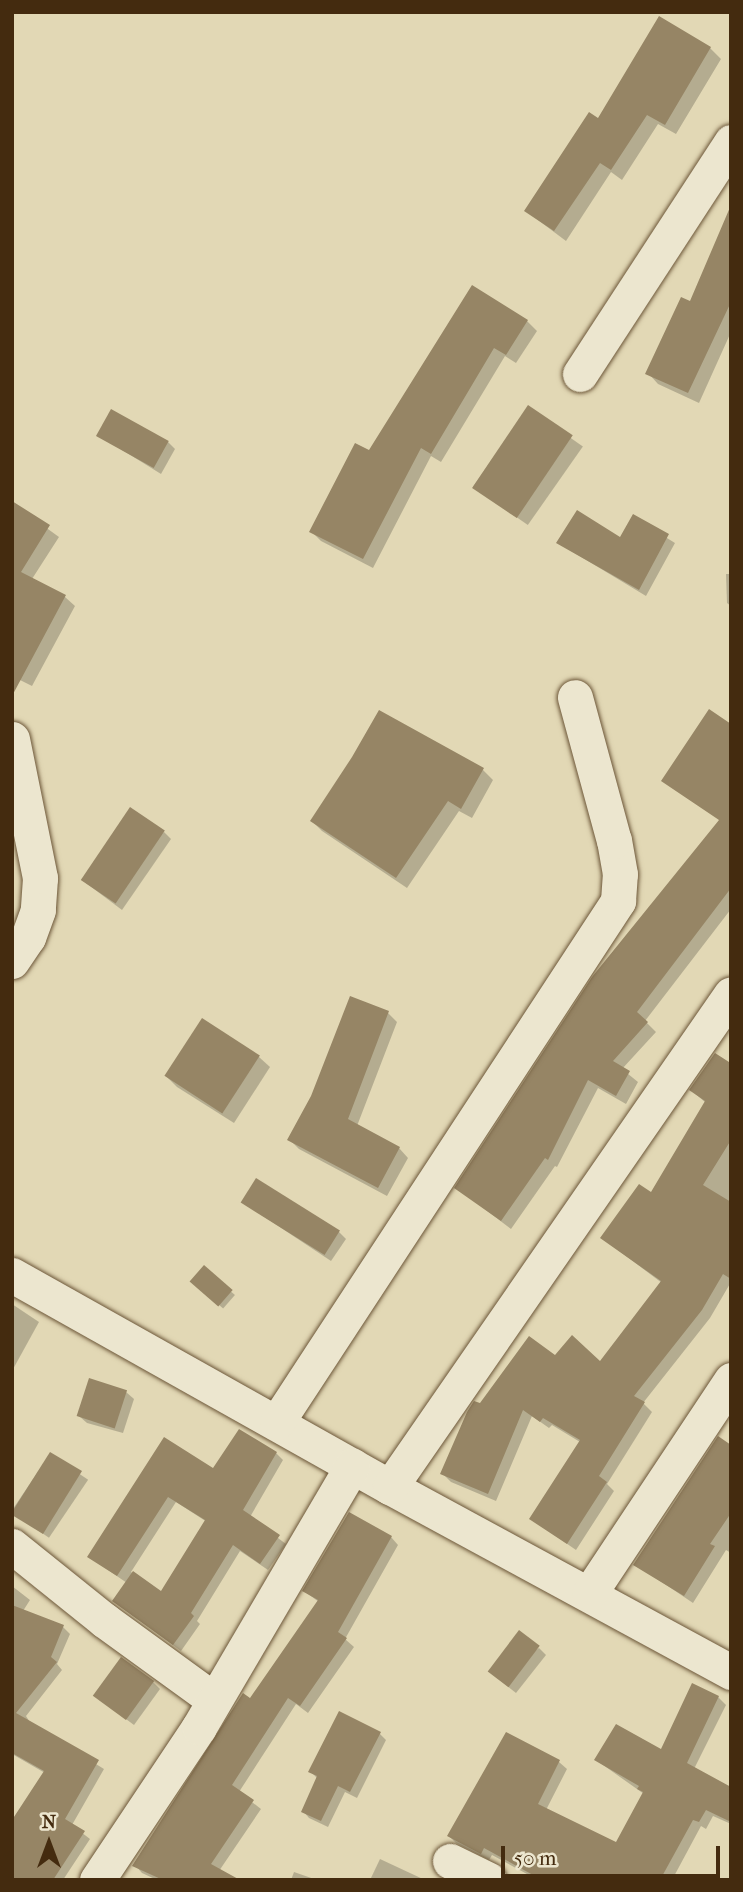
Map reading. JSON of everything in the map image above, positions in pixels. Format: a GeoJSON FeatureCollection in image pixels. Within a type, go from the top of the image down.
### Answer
{"type":"FeatureCollection","features":[{"type":"Feature","properties":{"kind":"street"},"geometry":{"type":"LineString","coordinates":[[580,374],[731,142]]}},
{"type":"Feature","properties":{"kind":"street"},"geometry":{"type":"LineString","coordinates":[[277,1423],[618,901],[620,874],[614,841],[575,697]]}},
{"type":"Feature","properties":{"kind":"street"},"geometry":{"type":"LineString","coordinates":[[12,738],[40,878],[38,910],[28,937],[12,961]]}},
{"type":"Feature","properties":{"kind":"street"},"geometry":{"type":"LineString","coordinates":[[390,1487],[731,994]]}},
{"type":"Feature","properties":{"kind":"street"},"geometry":{"type":"LineString","coordinates":[[12,1275],[390,1487],[731,1672]]}},
{"type":"Feature","properties":{"kind":"street"},"geometry":{"type":"LineString","coordinates":[[589,1594],[731,1380]]}},
{"type":"Feature","properties":{"kind":"street"},"geometry":{"type":"LineString","coordinates":[[97,1880],[214,1700],[352,1466]]}},
{"type":"Feature","properties":{"kind":"street"},"geometry":{"type":"LineString","coordinates":[[12,1546],[104,1620],[214,1700]]}},
{"type":"Feature","properties":{"kind":"street"},"geometry":{"type":"LineString","coordinates":[[450,1861],[489,1880]]}},
{"type":"Feature","properties":{"kind":"building"},"geometry":{"type":"Polygon","coordinates":[[[659,16],[711,47],[665,125],[647,115],[611,170],[600,163],[554,231],[524,211],[589,112],[598,118],[659,16]]]}},
{"type":"Feature","properties":{"kind":"building"},"geometry":{"type":"Polygon","coordinates":[[[731,205],[731,302],[688,393],[645,374],[681,297],[690,301],[731,205]]]}},
{"type":"Feature","properties":{"kind":"building"},"geometry":{"type":"Polygon","coordinates":[[[472,285],[528,320],[506,355],[494,348],[431,454],[421,448],[363,559],[309,532],[355,443],[369,450],[472,285]]]}},
{"type":"Feature","properties":{"kind":"building"},"geometry":{"type":"Polygon","coordinates":[[[528,405],[573,435],[517,518],[472,488],[528,405]]]}},
{"type":"Feature","properties":{"kind":"building"},"geometry":{"type":"Polygon","coordinates":[[[111,409],[169,441],[154,468],[96,436],[111,409]]]}},
{"type":"Feature","properties":{"kind":"building"},"geometry":{"type":"Polygon","coordinates":[[[12,501],[50,525],[21,572],[66,595],[12,696],[12,501]]]}},
{"type":"Feature","properties":{"kind":"building"},"geometry":{"type":"Polygon","coordinates":[[[577,510],[620,537],[633,514],[669,534],[639,590],[556,543],[577,510]]]}},
{"type":"Feature","properties":{"kind":"building"},"geometry":{"type":"Polygon","coordinates":[[[709,709],[731,724],[731,888],[637,1012],[648,1022],[613,1061],[630,1071],[616,1096],[588,1080],[548,1160],[545,1158],[501,1221],[454,1188],[592,977],[719,820],[661,781],[709,709]]]}},
{"type":"Feature","properties":{"kind":"building"},"geometry":{"type":"Polygon","coordinates":[[[379,710],[484,768],[461,809],[448,801],[396,878],[310,821],[379,710]]]}},
{"type":"Feature","properties":{"kind":"building"},"geometry":{"type":"Polygon","coordinates":[[[130,807],[165,830],[116,903],[81,880],[130,807]]]}},
{"type":"Feature","properties":{"kind":"building"},"geometry":{"type":"Polygon","coordinates":[[[350,996],[389,1011],[348,1119],[400,1147],[378,1188],[287,1140],[311,1096],[350,996]]]}},
{"type":"Feature","properties":{"kind":"building"},"geometry":{"type":"Polygon","coordinates":[[[202,1018],[260,1056],[222,1113],[164,1076],[202,1018]]]}},
{"type":"Feature","properties":{"kind":"building"},"geometry":{"type":"Polygon","coordinates":[[[715,1053],[729,1062],[731,1059],[731,1140],[703,1185],[731,1202],[731,1279],[723,1274],[702,1310],[634,1396],[645,1402],[599,1476],[607,1482],[567,1544],[529,1519],[580,1440],[543,1418],[540,1422],[523,1410],[488,1494],[440,1474],[474,1401],[480,1403],[529,1336],[555,1355],[572,1335],[600,1361],[661,1281],[600,1238],[639,1184],[651,1192],[705,1101],[689,1090],[715,1053]]]}},
{"type":"Feature","properties":{"kind":"building"},"geometry":{"type":"Polygon","coordinates":[[[256,1178],[340,1230],[325,1255],[241,1203],[256,1178]]]}},
{"type":"Feature","properties":{"kind":"building"},"geometry":{"type":"Polygon","coordinates":[[[204,1265],[233,1290],[218,1307],[190,1282],[204,1265]]]}},
{"type":"Feature","properties":{"kind":"building"},"geometry":{"type":"Polygon","coordinates":[[[89,1378],[127,1390],[115,1428],[77,1416],[89,1378]]]}},
{"type":"Feature","properties":{"kind":"building"},"geometry":{"type":"Polygon","coordinates":[[[239,1429],[277,1452],[243,1510],[280,1535],[260,1564],[233,1545],[191,1613],[194,1616],[173,1645],[112,1601],[133,1571],[161,1591],[205,1520],[168,1497],[117,1576],[87,1557],[164,1437],[213,1468],[239,1429]]]}},
{"type":"Feature","properties":{"kind":"building"},"geometry":{"type":"Polygon","coordinates":[[[718,1436],[731,1445],[731,1513],[710,1544],[715,1546],[684,1596],[633,1565],[718,1436]]]}},
{"type":"Feature","properties":{"kind":"building"},"geometry":{"type":"Polygon","coordinates":[[[50,1452],[82,1471],[43,1534],[12,1515],[12,1512],[50,1452]]]}},
{"type":"Feature","properties":{"kind":"building"},"geometry":{"type":"Polygon","coordinates":[[[349,1512],[392,1536],[338,1632],[347,1638],[300,1706],[288,1698],[232,1785],[254,1800],[211,1864],[240,1880],[163,1880],[132,1866],[243,1693],[250,1698],[318,1600],[302,1591],[349,1512]]]}},
{"type":"Feature","properties":{"kind":"building"},"geometry":{"type":"Polygon","coordinates":[[[12,1605],[64,1625],[51,1657],[57,1662],[16,1713],[99,1760],[65,1819],[85,1831],[53,1880],[12,1880],[12,1820],[44,1771],[12,1753],[12,1605]]]}},
{"type":"Feature","properties":{"kind":"building"},"geometry":{"type":"Polygon","coordinates":[[[519,1630],[540,1646],[508,1687],[488,1672],[519,1630]]]}},
{"type":"Feature","properties":{"kind":"building"},"geometry":{"type":"Polygon","coordinates":[[[121,1657],[154,1681],[126,1720],[93,1696],[121,1657]]]}},
{"type":"Feature","properties":{"kind":"building"},"geometry":{"type":"Polygon","coordinates":[[[692,1683],[719,1696],[687,1763],[731,1787],[731,1822],[706,1810],[699,1822],[693,1820],[660,1880],[542,1880],[484,1848],[481,1854],[447,1836],[506,1732],[560,1760],[538,1804],[616,1842],[643,1792],[637,1789],[639,1786],[594,1760],[616,1724],[661,1749],[692,1683]]]}},
{"type":"Feature","properties":{"kind":"building"},"geometry":{"type":"Polygon","coordinates":[[[339,1711],[381,1732],[350,1792],[338,1786],[321,1821],[301,1812],[317,1776],[308,1772],[339,1711]]]}}]}
